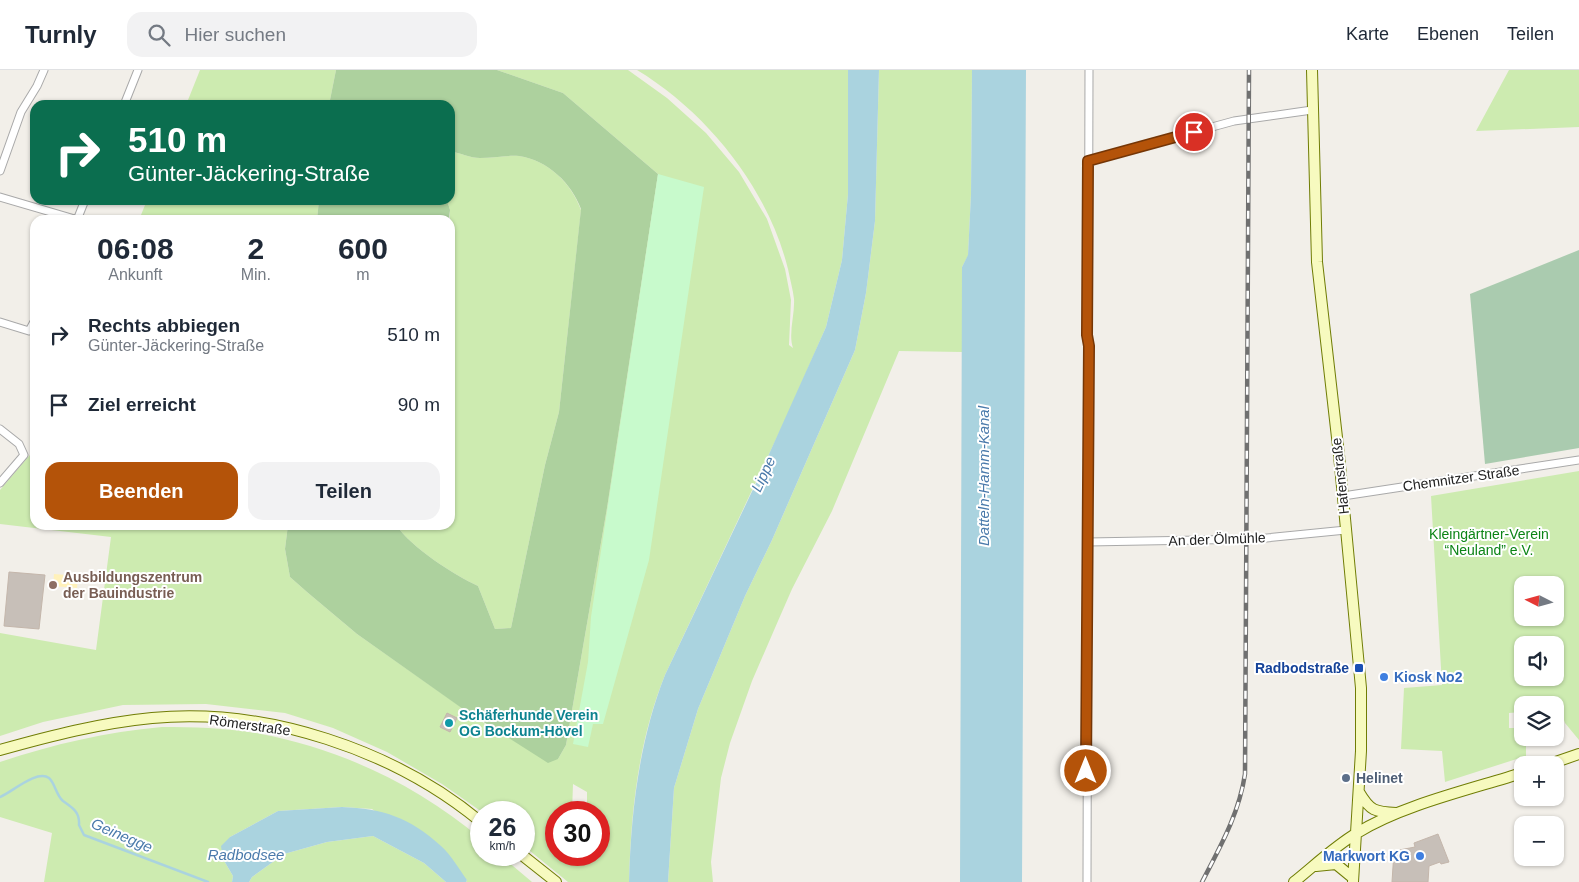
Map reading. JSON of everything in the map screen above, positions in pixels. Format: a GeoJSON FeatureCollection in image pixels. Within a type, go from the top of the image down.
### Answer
{"type":"FeatureCollection","features":[{"type":"Feature","properties":{"kind":"main road","name":"Hafenstraße"},"geometry":{"type":"LineString","coordinates":[[1312,70],[1317,262],[1343,496],[1361,688],[1362,727],[1353,880]]}},
{"type":"Feature","properties":{"kind":"main road","name":"Römerstraße"},"geometry":{"type":"LineString","coordinates":[[0,750],[63,733],[152,718],[209,718],[261,724],[315,735],[385,760],[437,790],[470,814]]}},
{"type":"Feature","properties":{"kind":"main road"},"geometry":{"type":"LineString","coordinates":[[1564,759],[1579,754]]}},
{"type":"Feature","properties":{"kind":"main road"},"geometry":{"type":"LineString","coordinates":[[1294,882],[1356,833],[1399,813],[1514,776]]}},
{"type":"Feature","properties":{"kind":"main road"},"geometry":{"type":"LineString","coordinates":[[1359,792],[1365,802],[1375,811],[1399,813]]}},
{"type":"Feature","properties":{"kind":"main road"},"geometry":{"type":"LineString","coordinates":[[1312,867],[1336,864],[1353,880]]}},
{"type":"Feature","properties":{"kind":"main road"},"geometry":{"type":"LineString","coordinates":[[535,865],[556,882]]}},
{"type":"Feature","properties":{"kind":"street"},"geometry":{"type":"LineString","coordinates":[[0,172],[21,112],[37,86],[44,70]]}},
{"type":"Feature","properties":{"kind":"street"},"geometry":{"type":"LineString","coordinates":[[126,100],[138,70]]}},
{"type":"Feature","properties":{"kind":"street"},"geometry":{"type":"LineString","coordinates":[[1087,882],[1089,70]]}},
{"type":"Feature","properties":{"kind":"street"},"geometry":{"type":"LineString","coordinates":[[1088,161],[1234,121],[1312,110]]}},
{"type":"Feature","properties":{"kind":"street"},"geometry":{"type":"LineString","coordinates":[[0,197],[60,215]]}},
{"type":"Feature","properties":{"kind":"street"},"geometry":{"type":"LineString","coordinates":[[0,322],[29,331],[30,329]]}},
{"type":"Feature","properties":{"kind":"street"},"geometry":{"type":"LineString","coordinates":[[0,429],[19,444],[24,455],[0,483]]}},
{"type":"Feature","properties":{"kind":"street","name":"Chemnitzer Straße"},"geometry":{"type":"LineString","coordinates":[[1343,496],[1579,460]]}},
{"type":"Feature","properties":{"kind":"street","name":"An der Ölmühle"},"geometry":{"type":"LineString","coordinates":[[1088,542],[1256,539],[1346,530]]}},
{"type":"Feature","properties":{"kind":"green space"},"geometry":{"type":"Polygon","coordinates":[[[200,70],[336,70],[330,100],[188,100],[200,70]]]}},
{"type":"Feature","properties":{"kind":"green space"},"geometry":{"type":"Polygon","coordinates":[[[336,70],[497,70],[563,93],[658,174],[607,508],[566,745],[558,759],[548,763],[463,709],[357,634],[290,577],[285,549],[287,530],[400,530],[412,543],[434,560],[478,586],[495,629],[511,628],[545,465],[559,412],[581,209],[565,182],[540,162],[519,156],[476,158],[455,152],[455,100],[330,100],[336,70]]]}},
{"type":"Feature","properties":{"kind":"green space"},"geometry":{"type":"Polygon","coordinates":[[[497,70],[628,70],[667,98],[706,133],[739,172],[767,219],[785,269],[791,300],[789,345],[793,348],[791,337],[794,299],[792,288],[779,239],[766,210],[732,156],[711,131],[688,108],[637,70],[848,70],[848,194],[842,260],[826,327],[787,416],[665,675],[656,700],[642,751],[634,803],[629,882],[568,882],[548,866],[610,866],[610,801],[587,801],[587,792],[573,784],[572,801],[545,801],[545,863],[535,855],[535,801],[470,801],[470,804],[442,784],[387,752],[333,728],[285,713],[206,704],[123,705],[43,722],[0,736],[0,633],[96,650],[111,537],[51,530],[287,530],[285,549],[290,577],[307,592],[357,634],[498,733],[558,759],[566,745],[607,508],[658,174],[563,93],[497,70]]]}},
{"type":"Feature","properties":{"kind":"green space"},"geometry":{"type":"Polygon","coordinates":[[[879,70],[972,70],[971,194],[968,256],[962,267],[962,352],[899,351],[832,511],[792,589],[752,681],[730,743],[721,778],[711,862],[713,882],[668,882],[674,788],[698,709],[745,596],[772,540],[855,350],[866,293],[875,221],[879,70]]]}},
{"type":"Feature","properties":{"kind":"green space"},"geometry":{"type":"Polygon","coordinates":[[[1509,70],[1579,70],[1579,127],[1476,131],[1509,70]]]}},
{"type":"Feature","properties":{"kind":"green space"},"geometry":{"type":"Polygon","coordinates":[[[455,152],[476,158],[519,156],[540,162],[558,175],[572,191],[581,210],[559,412],[545,465],[511,628],[495,629],[478,586],[434,560],[412,543],[400,530],[455,530],[455,215],[450,215],[448,205],[455,205],[455,152]]]}},
{"type":"Feature","properties":{"kind":"green space"},"geometry":{"type":"Polygon","coordinates":[[[658,174],[704,187],[649,560],[603,724],[593,724],[588,747],[573,744],[588,662],[591,617],[658,174]]]}},
{"type":"Feature","properties":{"kind":"green space"},"geometry":{"type":"Polygon","coordinates":[[[145,205],[318,205],[318,215],[141,215],[145,205]]]}},
{"type":"Feature","properties":{"kind":"green space"},"geometry":{"type":"Polygon","coordinates":[[[318,205],[448,205],[450,210],[450,215],[318,215],[318,205]]]}},
{"type":"Feature","properties":{"kind":"green space"},"geometry":{"type":"Polygon","coordinates":[[[1579,250],[1579,448],[1485,464],[1470,294],[1579,250]]]}},
{"type":"Feature","properties":{"kind":"green space"},"geometry":{"type":"Polygon","coordinates":[[[30,455],[30,528],[0,524],[0,490],[30,455]]]}},
{"type":"Feature","properties":{"kind":"green space","name":"Kleingärtner-Verein “Neuland” e.V."},"geometry":{"type":"Polygon","coordinates":[[[1579,471],[1579,740],[1565,723],[1564,696],[1514,696],[1514,713],[1509,713],[1509,728],[1514,728],[1514,746],[1526,746],[1526,756],[1514,756],[1514,760],[1445,782],[1442,751],[1401,749],[1404,688],[1442,685],[1431,496],[1579,471]]]}},
{"type":"Feature","properties":{"kind":"green space"},"geometry":{"type":"Polygon","coordinates":[[[162,727],[236,730],[261,734],[320,749],[378,772],[432,802],[457,820],[470,830],[470,866],[513,866],[532,882],[466,882],[467,880],[372,809],[342,807],[278,811],[230,837],[223,859],[233,876],[232,882],[44,882],[52,833],[0,817],[0,762],[80,740],[162,727]]]}},
{"type":"Feature","properties":{"kind":"green space"},"geometry":{"type":"Polygon","coordinates":[[[373,836],[424,863],[446,882],[249,882],[252,877],[284,854],[327,842],[373,836]]]}},
{"type":"Feature","properties":{"kind":"sand"},"geometry":{"type":"Polygon","coordinates":[[[54,574],[78,576],[77,588],[53,586],[54,574]]]}},
{"type":"Feature","properties":{"kind":"water","name":"Lippe"},"geometry":{"type":"Polygon","coordinates":[[[848,70],[879,70],[875,221],[866,293],[855,350],[772,540],[745,596],[698,709],[674,788],[668,882],[629,882],[634,803],[643,751],[656,700],[665,675],[756,483],[826,327],[842,260],[848,194],[848,70]]]}},
{"type":"Feature","properties":{"kind":"water","name":"Datteln-Hamm-Kanal"},"geometry":{"type":"Polygon","coordinates":[[[972,70],[1026,70],[1022,882],[960,882],[962,267],[968,255],[971,194],[972,70]]]}},
{"type":"Feature","properties":{"kind":"water","name":"Radbodsee"},"geometry":{"type":"Polygon","coordinates":[[[342,807],[371,810],[407,821],[445,850],[467,880],[466,882],[446,882],[424,863],[373,836],[327,842],[284,854],[252,877],[249,882],[232,882],[233,876],[223,859],[221,846],[230,837],[278,811],[342,807]]]}},
{"type":"Feature","properties":{"kind":"building"},"geometry":{"type":"Polygon","coordinates":[[[9,572],[45,575],[39,629],[4,626],[9,572]]]}},
{"type":"Feature","properties":{"kind":"building","name":"Schäferhunde Verein OG Bockum-Hövel"},"geometry":{"type":"Polygon","coordinates":[[[447,713],[457,718],[450,732],[440,727],[447,713]]]}},
{"type":"Feature","properties":{"kind":"building","name":"Markwort KG"},"geometry":{"type":"Polygon","coordinates":[[[1438,834],[1449,862],[1441,864],[1440,862],[1429,866],[1428,882],[1392,882],[1394,851],[1415,847],[1414,843],[1438,834]]]}},
{"type":"Feature","properties":{"kind":"waterway","name":"Geinegge"},"geometry":{"type":"LineString","coordinates":[[0,797],[31,779],[44,776],[49,778],[63,801],[73,808],[77,814],[79,825],[84,835],[208,882]]}},
{"type":"Feature","properties":{"kind":"railway"},"geometry":{"type":"LineString","coordinates":[[1202,882],[1234,817],[1245,774],[1249,70]]}},
{"type":"Feature","properties":{"kind":"place","name":"Ausbildungszentrum der Bauindustrie"},"geometry":{"type":"Point","coordinates":[53,585]}},
{"type":"Feature","properties":{"kind":"place","name":"Radbodstraße"},"geometry":{"type":"Point","coordinates":[1359,668]}},
{"type":"Feature","properties":{"kind":"place","name":"Kiosk No2"},"geometry":{"type":"Point","coordinates":[1384,677]}},
{"type":"Feature","properties":{"kind":"place","name":"Schäferhunde Verein OG Bockum-Hövel"},"geometry":{"type":"Point","coordinates":[449,723]}},
{"type":"Feature","properties":{"kind":"place","name":"Helinet"},"geometry":{"type":"Point","coordinates":[1346,778]}},
{"type":"Feature","properties":{"kind":"place","name":"Markwort KG"},"geometry":{"type":"Point","coordinates":[1420,856]}},
{"type":"Feature","properties":{"kind":"route"},"geometry":{"type":"LineString","coordinates":[[1086,771],[1089,346],[1087,335],[1088,161],[1194,132]]}}]}
